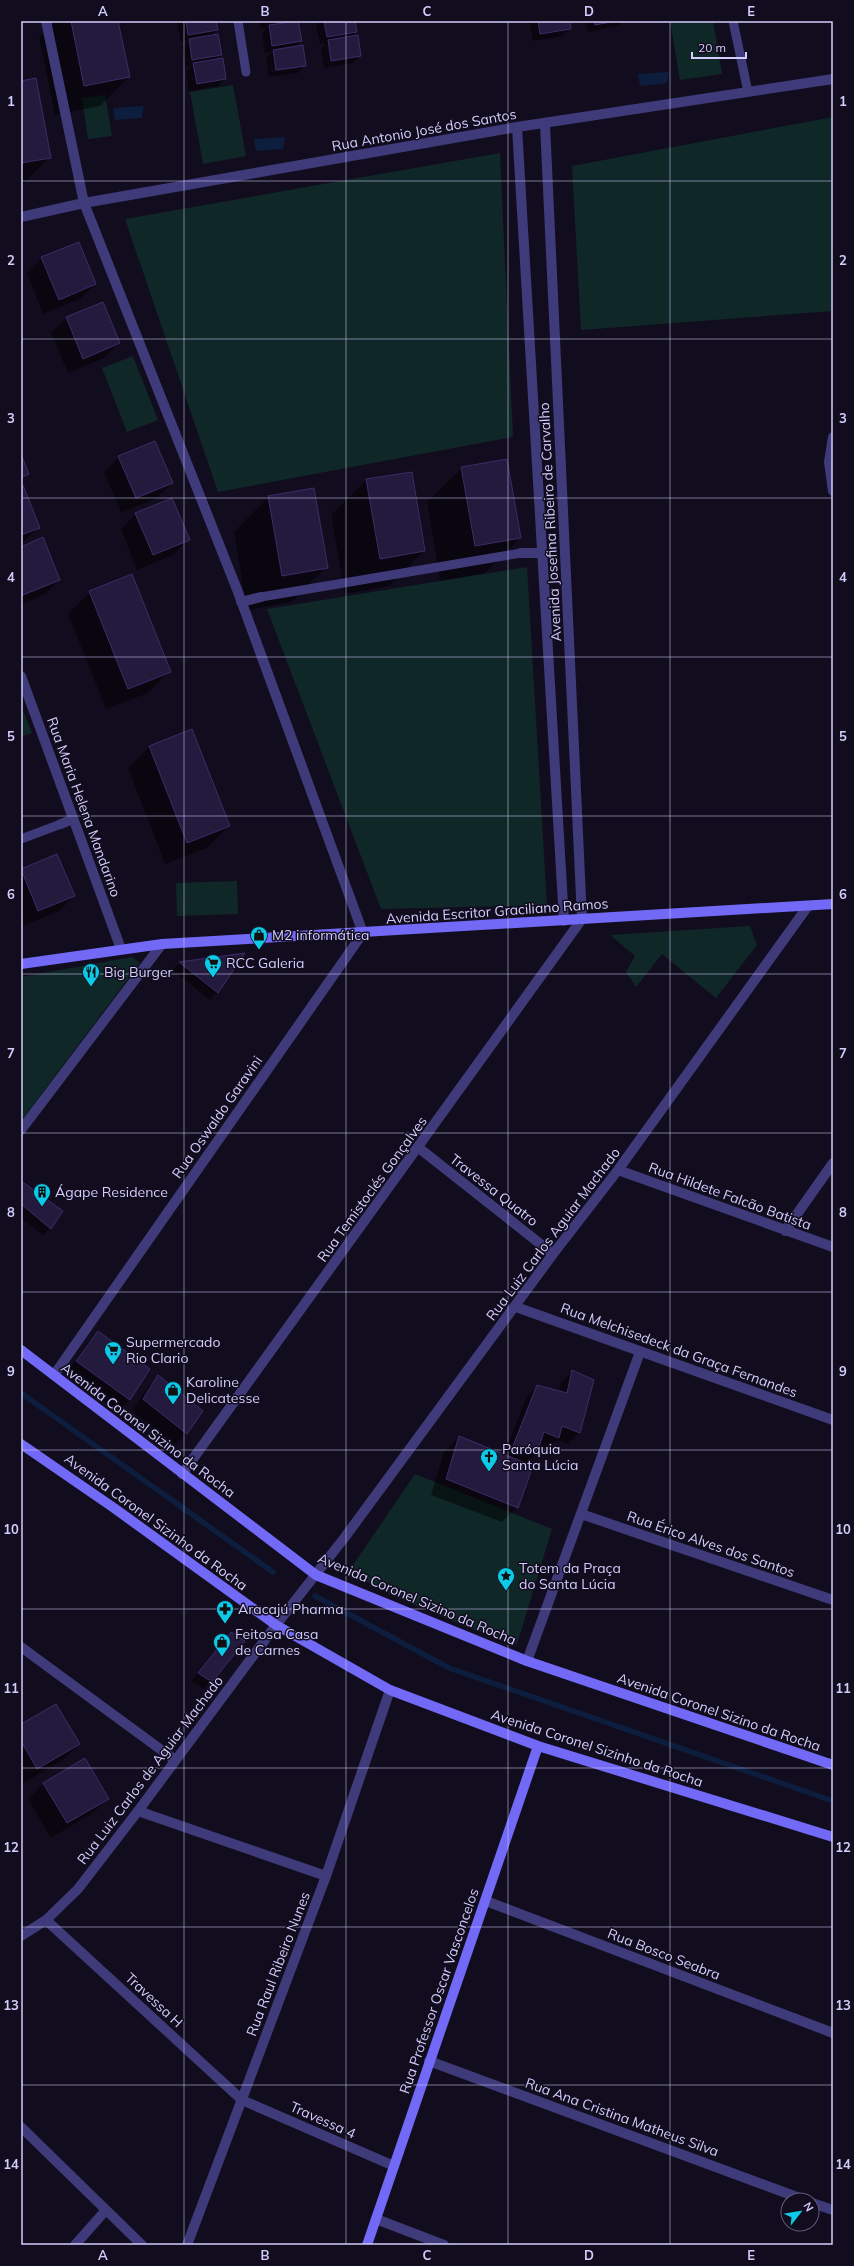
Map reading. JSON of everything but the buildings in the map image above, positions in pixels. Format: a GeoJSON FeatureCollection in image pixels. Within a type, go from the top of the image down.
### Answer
{"type":"FeatureCollection","features":[{"type":"Feature","properties":{"kind":"street"},"geometry":{"type":"LineString","coordinates":[[46,21],[84,203],[241,602],[363,934]]}},
{"type":"Feature","properties":{"kind":"street","name":"Rua Antonio José dos Santos"},"geometry":{"type":"LineString","coordinates":[[21,217],[84,203],[517,127],[545,124],[833,79]]}},
{"type":"Feature","properties":{"kind":"street","name":"Avenida Josefina Ribeiro de Carvalho"},"geometry":{"type":"LineString","coordinates":[[545,124],[582,919]]}},
{"type":"Feature","properties":{"kind":"street","name":"Avenida Josefina Ribeiro de Carvalho"},"geometry":{"type":"LineString","coordinates":[[517,127],[564,921]]}},
{"type":"Feature","properties":{"kind":"street"},"geometry":{"type":"LineString","coordinates":[[833,437],[829,462],[833,491]]}},
{"type":"Feature","properties":{"kind":"street"},"geometry":{"type":"LineString","coordinates":[[521,553],[543,553]]}},
{"type":"Feature","properties":{"kind":"street"},"geometry":{"type":"LineString","coordinates":[[241,602],[261,597]]}},
{"type":"Feature","properties":{"kind":"street","name":"Rua Maria Helena Mandarino"},"geometry":{"type":"LineString","coordinates":[[21,676],[121,949]]}},
{"type":"Feature","properties":{"kind":"street"},"geometry":{"type":"LineString","coordinates":[[61,824],[73,820]]}},
{"type":"Feature","properties":{"kind":"street","name":"Avenida Escritor Graciliano Ramos"},"geometry":{"type":"LineString","coordinates":[[21,964],[162,944],[363,934],[833,904]]}},
{"type":"Feature","properties":{"kind":"street","name":"Rua Luiz Carlos Aguiar Machado"},"geometry":{"type":"LineString","coordinates":[[316,1575],[516,1307],[553,1254],[618,1170],[808,906]]}},
{"type":"Feature","properties":{"kind":"street","name":"Rua Temistoclés Gonçalves"},"geometry":{"type":"LineString","coordinates":[[182,1474],[419,1148],[582,919]]}},
{"type":"Feature","properties":{"kind":"street","name":"Rua Oswaldo Garavini"},"geometry":{"type":"LineString","coordinates":[[54,1375],[363,934]]}},
{"type":"Feature","properties":{"kind":"street"},"geometry":{"type":"LineString","coordinates":[[21,1130],[162,944]]}},
{"type":"Feature","properties":{"kind":"street","name":"Travessa Quatro"},"geometry":{"type":"LineString","coordinates":[[419,1148],[553,1254]]}},
{"type":"Feature","properties":{"kind":"street"},"geometry":{"type":"LineString","coordinates":[[785,1231],[833,1163]]}},
{"type":"Feature","properties":{"kind":"street","name":"Rua Hildete Falcão Batista"},"geometry":{"type":"LineString","coordinates":[[618,1170],[833,1247]]}},
{"type":"Feature","properties":{"kind":"street","name":"Rua Melchisedeck da Graça Fernandes"},"geometry":{"type":"LineString","coordinates":[[516,1307],[833,1420]]}},
{"type":"Feature","properties":{"kind":"street","name":"Avenida Coronel Sizino da Rocha"},"geometry":{"type":"LineString","coordinates":[[21,1350],[316,1575],[527,1661],[833,1765]]}},
{"type":"Feature","properties":{"kind":"street"},"geometry":{"type":"LineString","coordinates":[[527,1661],[640,1352]]}},
{"type":"Feature","properties":{"kind":"street","name":"Avenida Coronel Sizinho da Rocha"},"geometry":{"type":"LineString","coordinates":[[21,1444],[114,1508],[276,1625],[390,1690],[538,1746],[833,1836]]}},
{"type":"Feature","properties":{"kind":"street","name":"Rua Érico Alves dos Santos"},"geometry":{"type":"LineString","coordinates":[[581,1514],[833,1600]]}},
{"type":"Feature","properties":{"kind":"street","name":"Rua Luiz Carlos de Aguiar Machado"},"geometry":{"type":"LineString","coordinates":[[46,1920],[78,1888],[138,1811],[276,1625],[316,1575]]}},
{"type":"Feature","properties":{"kind":"street"},"geometry":{"type":"LineString","coordinates":[[21,1647],[175,1760]]}},
{"type":"Feature","properties":{"kind":"street","name":"Rua Raul Ribeiro Nunes"},"geometry":{"type":"LineString","coordinates":[[187,2245],[326,1876],[390,1690]]}},
{"type":"Feature","properties":{"kind":"street","name":"Rua Professor Oscar Vasconcelos"},"geometry":{"type":"LineString","coordinates":[[367,2245],[538,1746]]}},
{"type":"Feature","properties":{"kind":"street"},"geometry":{"type":"LineString","coordinates":[[138,1811],[326,1876]]}},
{"type":"Feature","properties":{"kind":"street","name":"Rua Bosco Seabra"},"geometry":{"type":"LineString","coordinates":[[486,1901],[833,2033]]}},
{"type":"Feature","properties":{"kind":"street"},"geometry":{"type":"LineString","coordinates":[[21,1936],[46,1920]]}},
{"type":"Feature","properties":{"kind":"street","name":"Travessa H"},"geometry":{"type":"LineString","coordinates":[[46,1920],[242,2100]]}},
{"type":"Feature","properties":{"kind":"street","name":"Rua Ana Cristina Matheus Silva"},"geometry":{"type":"LineString","coordinates":[[429,2061],[783,2192]]}},
{"type":"Feature","properties":{"kind":"street","name":"Travessa 4"},"geometry":{"type":"LineString","coordinates":[[242,2100],[394,2166]]}},
{"type":"Feature","properties":{"kind":"street"},"geometry":{"type":"LineString","coordinates":[[21,2127],[142,2245]]}},
{"type":"Feature","properties":{"kind":"street"},"geometry":{"type":"LineString","coordinates":[[820,2206],[833,2210]]}},
{"type":"Feature","properties":{"kind":"street"},"geometry":{"type":"LineString","coordinates":[[75,2245],[106,2210]]}},
{"type":"Feature","properties":{"kind":"street"},"geometry":{"type":"LineString","coordinates":[[376,2219],[444,2245]]}},
{"type":"Feature","properties":{"kind":"lane"},"geometry":{"type":"LineString","coordinates":[[238,21],[246,72]]}},
{"type":"Feature","properties":{"kind":"lane"},"geometry":{"type":"LineString","coordinates":[[732,21],[748,92]]}},
{"type":"Feature","properties":{"kind":"lane"},"geometry":{"type":"LineString","coordinates":[[261,597],[521,553]]}},
{"type":"Feature","properties":{"kind":"lane"},"geometry":{"type":"LineString","coordinates":[[21,839],[61,824]]}},
{"type":"Feature","properties":{"kind":"green space"},"geometry":{"type":"Polygon","coordinates":[[[670,21],[713,21],[722,74],[680,80],[670,21]]]}},
{"type":"Feature","properties":{"kind":"green space"},"geometry":{"type":"Polygon","coordinates":[[[233,85],[246,156],[203,164],[190,92],[233,85]]]}},
{"type":"Feature","properties":{"kind":"green space"},"geometry":{"type":"Polygon","coordinates":[[[105,95],[112,136],[88,139],[82,98],[105,95]]]}},
{"type":"Feature","properties":{"kind":"green space"},"geometry":{"type":"Polygon","coordinates":[[[833,117],[833,311],[581,330],[572,166],[833,117]]]}},
{"type":"Feature","properties":{"kind":"green space"},"geometry":{"type":"Polygon","coordinates":[[[500,153],[513,437],[218,492],[125,219],[500,153]]]}},
{"type":"Feature","properties":{"kind":"green space"},"geometry":{"type":"Polygon","coordinates":[[[133,356],[158,420],[127,432],[102,368],[133,356]]]}},
{"type":"Feature","properties":{"kind":"green space"},"geometry":{"type":"Polygon","coordinates":[[[527,567],[547,905],[381,909],[267,609],[527,567]]]}},
{"type":"Feature","properties":{"kind":"green space"},"geometry":{"type":"Polygon","coordinates":[[[21,705],[32,733],[21,737],[21,705]]]}},
{"type":"Feature","properties":{"kind":"green space"},"geometry":{"type":"Polygon","coordinates":[[[237,881],[238,914],[177,916],[176,883],[237,881]]]}},
{"type":"Feature","properties":{"kind":"green space"},"geometry":{"type":"Polygon","coordinates":[[[750,926],[757,945],[716,998],[662,954],[636,987],[626,972],[635,956],[610,935],[750,926]]]}},
{"type":"Feature","properties":{"kind":"green space"},"geometry":{"type":"Polygon","coordinates":[[[132,957],[140,963],[21,1121],[21,977],[132,957]]]}},
{"type":"Feature","properties":{"kind":"green space"},"geometry":{"type":"Polygon","coordinates":[[[415,1474],[552,1529],[517,1644],[469,1628],[391,1595],[349,1571],[415,1474]]]}},
{"type":"Feature","properties":{"kind":"water"},"geometry":{"type":"Polygon","coordinates":[[[669,72],[667,83],[640,86],[638,74],[669,72]]]}},
{"type":"Feature","properties":{"kind":"water"},"geometry":{"type":"Polygon","coordinates":[[[144,106],[142,118],[115,120],[113,108],[144,106]]]}},
{"type":"Feature","properties":{"kind":"water"},"geometry":{"type":"Polygon","coordinates":[[[285,137],[283,149],[256,151],[254,139],[285,137]]]}},
{"type":"Feature","properties":{"kind":"waterway"},"geometry":{"type":"LineString","coordinates":[[21,1393],[273,1572]]}},
{"type":"Feature","properties":{"kind":"waterway"},"geometry":{"type":"LineString","coordinates":[[315,1596],[449,1668],[833,1801]]}},
{"type":"Feature","properties":{"kind":"place","name":"M2 informática"},"geometry":{"type":"Point","coordinates":[259,950]}},
{"type":"Feature","properties":{"kind":"place","name":"RCC Galeria"},"geometry":{"type":"Point","coordinates":[213,978]}},
{"type":"Feature","properties":{"kind":"place","name":"Big Burger"},"geometry":{"type":"Point","coordinates":[91,987]}},
{"type":"Feature","properties":{"kind":"place","name":"Ágape Residence"},"geometry":{"type":"Point","coordinates":[42,1207]}},
{"type":"Feature","properties":{"kind":"place","name":"Supermercado Rio Clario"},"geometry":{"type":"Point","coordinates":[113,1365]}},
{"type":"Feature","properties":{"kind":"place","name":"Karoline Delicatesse"},"geometry":{"type":"Point","coordinates":[173,1405]}},
{"type":"Feature","properties":{"kind":"place","name":"Paróquia Santa Lúcia"},"geometry":{"type":"Point","coordinates":[489,1472]}},
{"type":"Feature","properties":{"kind":"place","name":"Totem da Praça do Santa Lúcia"},"geometry":{"type":"Point","coordinates":[506,1591]}},
{"type":"Feature","properties":{"kind":"place","name":"Aracajú Pharma"},"geometry":{"type":"Point","coordinates":[225,1624]}},
{"type":"Feature","properties":{"kind":"place","name":"Feitosa Casa de Carnes"},"geometry":{"type":"Point","coordinates":[222,1657]}}]}
